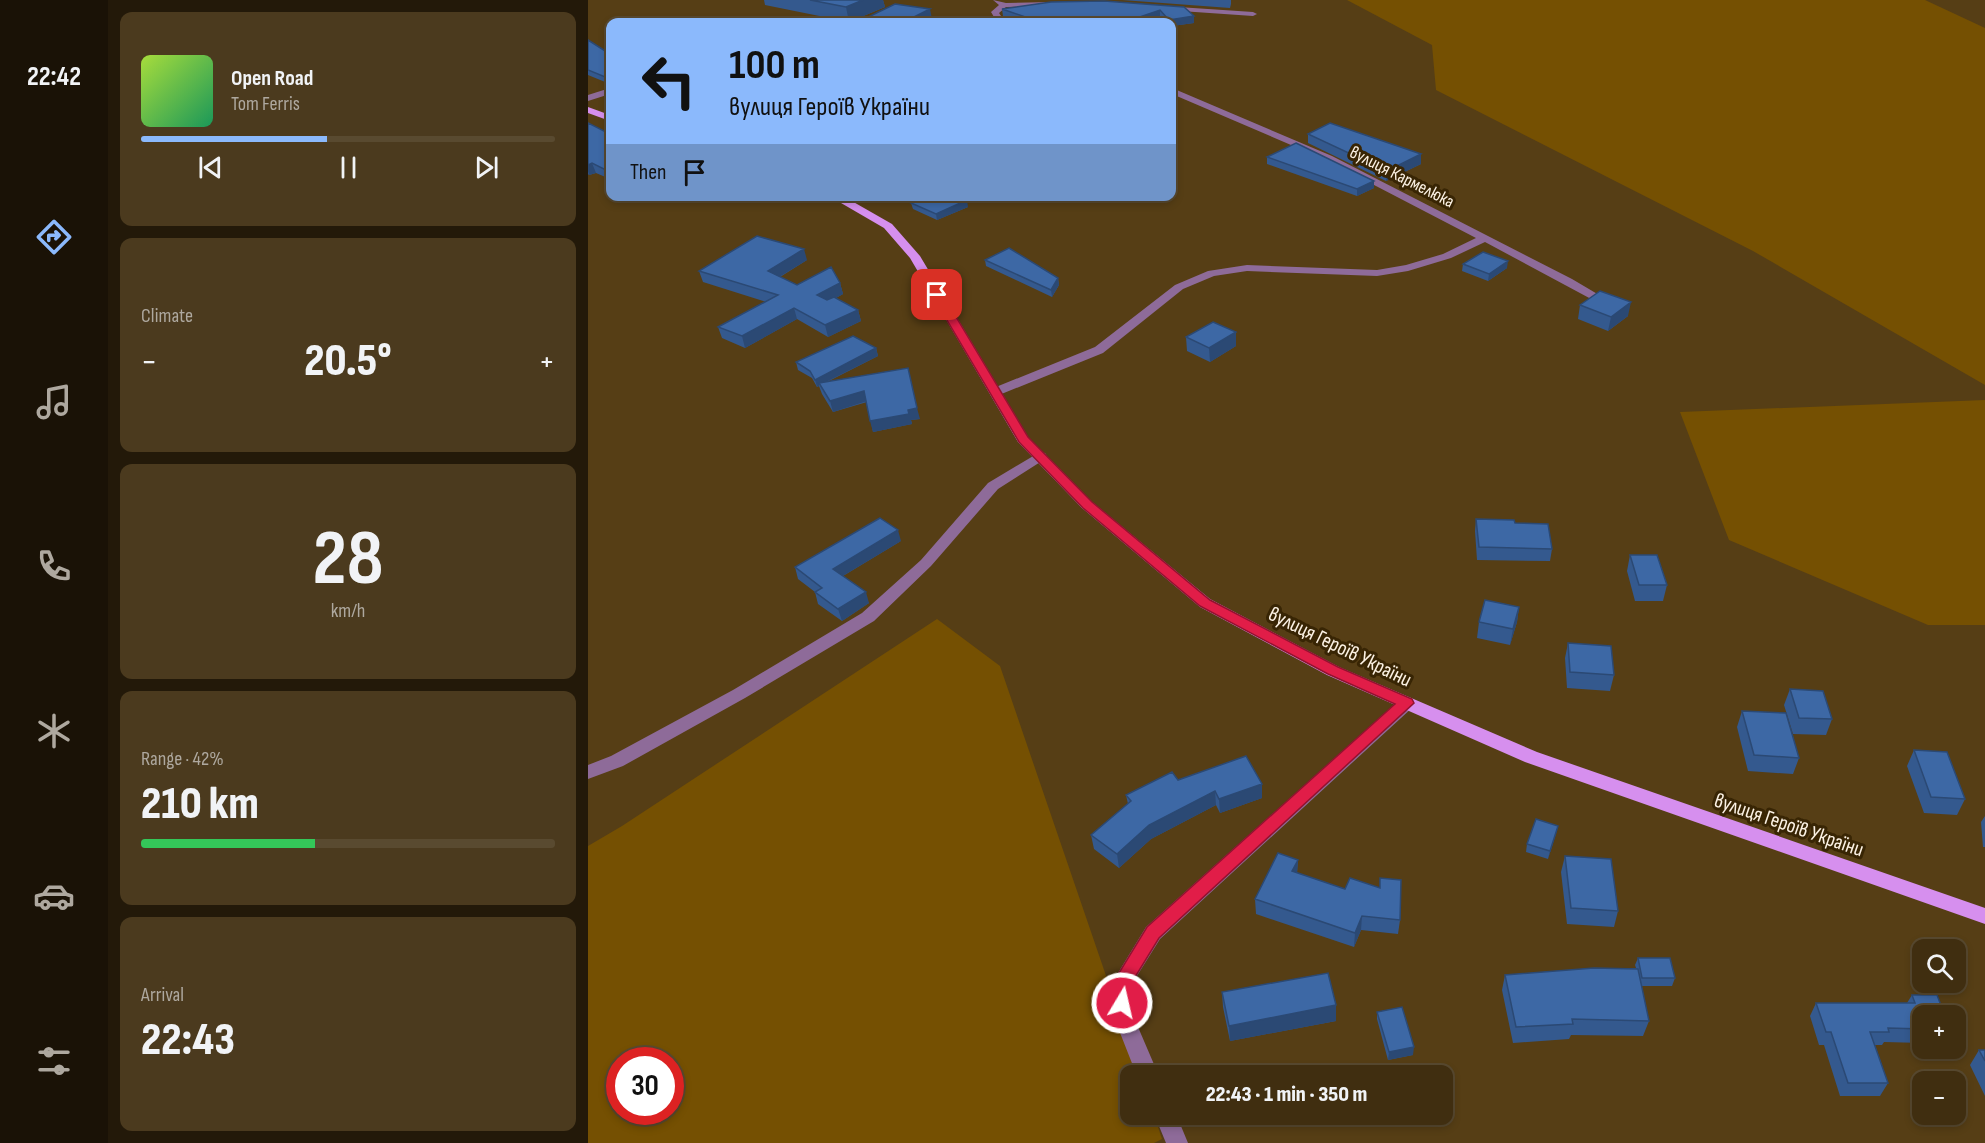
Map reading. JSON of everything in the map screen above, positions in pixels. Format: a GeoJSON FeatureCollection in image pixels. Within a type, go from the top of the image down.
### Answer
{"type":"FeatureCollection","features":[{"type":"Feature","properties":{"kind":"main road"},"geometry":{"type":"LineString","coordinates":[[588,110],[606,117]]}},
{"type":"Feature","properties":{"kind":"main road","name":"вулиця Героїв України"},"geometry":{"type":"LineString","coordinates":[[845,201],[888,226],[915,256],[1023,439],[1088,505],[1205,603],[1333,670],[1531,757],[1985,916]]}},
{"type":"Feature","properties":{"kind":"street"},"geometry":{"type":"LineString","coordinates":[[999,18],[995,12],[1001,3],[1060,4]]}},
{"type":"Feature","properties":{"kind":"street"},"geometry":{"type":"LineString","coordinates":[[1162,7],[1253,14]]}},
{"type":"Feature","properties":{"kind":"street"},"geometry":{"type":"LineString","coordinates":[[588,98],[606,93]]}},
{"type":"Feature","properties":{"kind":"street","name":"вулиця Кармелюка"},"geometry":{"type":"LineString","coordinates":[[1176,93],[1329,158],[1483,239],[1569,281],[1612,306]]}},
{"type":"Feature","properties":{"kind":"street"},"geometry":{"type":"LineString","coordinates":[[994,392],[1099,350],[1179,287],[1212,273],[1247,268],[1377,273],[1408,268],[1447,256],[1483,239]]}},
{"type":"Feature","properties":{"kind":"street"},"geometry":{"type":"LineString","coordinates":[[588,772],[617,761],[739,694],[868,617],[926,563],[993,486],[1040,456]]}},
{"type":"Feature","properties":{"kind":"street"},"geometry":{"type":"LineString","coordinates":[[1143,1065],[1125,1020],[1120,986],[1153,933],[1407,703]]}},
{"type":"Feature","properties":{"kind":"street"},"geometry":{"type":"LineString","coordinates":[[1170,1125],[1177,1143]]}},
{"type":"Feature","properties":{"kind":"shaded area"},"geometry":{"type":"Polygon","coordinates":[[[1347,0],[1925,0],[1985,28],[1985,385],[1753,251],[1436,90],[1432,45],[1347,0]]]}},
{"type":"Feature","properties":{"kind":"shaded area"},"geometry":{"type":"Polygon","coordinates":[[[1985,400],[1985,625],[1928,625],[1729,540],[1680,412],[1985,400]]]}},
{"type":"Feature","properties":{"kind":"shaded area"},"geometry":{"type":"Polygon","coordinates":[[[937,619],[1000,666],[1137,1065],[1120,1065],[1120,1125],[1157,1125],[1162,1139],[1154,1143],[588,1143],[588,846],[937,619]]]}},
{"type":"Feature","properties":{"kind":"building"},"geometry":{"type":"Polygon","coordinates":[[[810,0],[863,0],[846,7],[810,0]]]}},
{"type":"Feature","properties":{"kind":"building"},"geometry":{"type":"Polygon","coordinates":[[[1104,1],[1184,7],[1194,16],[1167,18],[1160,10],[1137,18],[1028,18],[1002,9],[1051,2],[1104,1]]]}},
{"type":"Feature","properties":{"kind":"building"},"geometry":{"type":"Polygon","coordinates":[[[895,4],[930,9],[912,18],[866,18],[895,4]]]}},
{"type":"Feature","properties":{"kind":"building"},"geometry":{"type":"Polygon","coordinates":[[[588,40],[606,51],[606,77],[588,70],[588,40]]]}},
{"type":"Feature","properties":{"kind":"building"},"geometry":{"type":"Polygon","coordinates":[[[588,123],[606,132],[606,170],[592,163],[588,165],[588,123]]]}},
{"type":"Feature","properties":{"kind":"building"},"geometry":{"type":"Polygon","coordinates":[[[1330,123],[1421,154],[1387,171],[1308,134],[1330,123]]]}},
{"type":"Feature","properties":{"kind":"building"},"geometry":{"type":"Polygon","coordinates":[[[1296,143],[1374,181],[1357,189],[1267,157],[1296,143]]]}},
{"type":"Feature","properties":{"kind":"building"},"geometry":{"type":"Polygon","coordinates":[[[915,201],[965,201],[936,214],[911,203],[915,201]]]}},
{"type":"Feature","properties":{"kind":"building"},"geometry":{"type":"Polygon","coordinates":[[[757,236],[804,249],[768,271],[797,285],[831,267],[840,283],[817,295],[827,300],[834,297],[858,310],[825,325],[794,308],[742,336],[718,327],[778,295],[699,271],[757,236]]]}},
{"type":"Feature","properties":{"kind":"building"},"geometry":{"type":"Polygon","coordinates":[[[1009,248],[1058,278],[1051,290],[985,260],[1009,248]]]}},
{"type":"Feature","properties":{"kind":"building"},"geometry":{"type":"Polygon","coordinates":[[[1483,252],[1508,261],[1489,274],[1463,264],[1483,252]]]}},
{"type":"Feature","properties":{"kind":"building"},"geometry":{"type":"Polygon","coordinates":[[[1600,291],[1631,302],[1611,317],[1580,305],[1600,291]]]}},
{"type":"Feature","properties":{"kind":"building"},"geometry":{"type":"Polygon","coordinates":[[[1213,322],[1236,332],[1209,348],[1186,337],[1213,322]]]}},
{"type":"Feature","properties":{"kind":"building"},"geometry":{"type":"Polygon","coordinates":[[[853,336],[876,348],[815,380],[810,371],[796,362],[853,336]]]}},
{"type":"Feature","properties":{"kind":"building"},"geometry":{"type":"Polygon","coordinates":[[[908,368],[917,408],[908,410],[909,414],[870,421],[864,391],[830,401],[819,383],[908,368]]]}},
{"type":"Feature","properties":{"kind":"building"},"geometry":{"type":"Polygon","coordinates":[[[880,518],[898,530],[833,569],[866,592],[838,609],[815,592],[822,588],[795,567],[880,518]]]}},
{"type":"Feature","properties":{"kind":"building"},"geometry":{"type":"Polygon","coordinates":[[[1476,519],[1548,524],[1552,549],[1479,547],[1476,519]]]}},
{"type":"Feature","properties":{"kind":"building"},"geometry":{"type":"Polygon","coordinates":[[[1630,555],[1657,555],[1667,585],[1639,585],[1630,555]]]}},
{"type":"Feature","properties":{"kind":"building"},"geometry":{"type":"Polygon","coordinates":[[[1485,600],[1519,607],[1513,629],[1479,622],[1485,600]]]}},
{"type":"Feature","properties":{"kind":"building"},"geometry":{"type":"Polygon","coordinates":[[[1568,643],[1611,646],[1614,675],[1570,672],[1568,643]]]}},
{"type":"Feature","properties":{"kind":"building"},"geometry":{"type":"Polygon","coordinates":[[[1790,689],[1823,691],[1832,719],[1799,718],[1790,689]]]}},
{"type":"Feature","properties":{"kind":"building"},"geometry":{"type":"Polygon","coordinates":[[[1742,711],[1786,713],[1799,758],[1754,755],[1742,711]]]}},
{"type":"Feature","properties":{"kind":"building"},"geometry":{"type":"Polygon","coordinates":[[[1914,750],[1947,752],[1965,799],[1931,797],[1914,750]]]}},
{"type":"Feature","properties":{"kind":"building"},"geometry":{"type":"Polygon","coordinates":[[[1246,756],[1262,784],[1219,799],[1215,791],[1149,825],[1117,854],[1091,835],[1131,801],[1126,795],[1172,772],[1178,780],[1246,756]]]}},
{"type":"Feature","properties":{"kind":"building"},"geometry":{"type":"Polygon","coordinates":[[[1536,819],[1558,826],[1550,851],[1527,844],[1536,819]]]}},
{"type":"Feature","properties":{"kind":"building"},"geometry":{"type":"Polygon","coordinates":[[[1278,853],[1298,860],[1292,871],[1345,889],[1350,878],[1380,888],[1380,878],[1401,880],[1400,920],[1362,916],[1355,933],[1255,899],[1278,853]]]}},
{"type":"Feature","properties":{"kind":"building"},"geometry":{"type":"Polygon","coordinates":[[[1565,856],[1611,859],[1618,911],[1571,908],[1565,856]]]}},
{"type":"Feature","properties":{"kind":"building"},"geometry":{"type":"Polygon","coordinates":[[[1638,958],[1670,958],[1675,978],[1642,978],[1638,958]]]}},
{"type":"Feature","properties":{"kind":"building"},"geometry":{"type":"Polygon","coordinates":[[[1594,968],[1638,969],[1649,1021],[1572,1019],[1573,1024],[1516,1027],[1505,975],[1594,968]]]}},
{"type":"Feature","properties":{"kind":"building"},"geometry":{"type":"Polygon","coordinates":[[[1328,973],[1336,1005],[1229,1026],[1222,992],[1328,973]]]}},
{"type":"Feature","properties":{"kind":"building"},"geometry":{"type":"Polygon","coordinates":[[[1912,995],[1937,995],[1941,1005],[1912,1005],[1912,1029],[1888,1028],[1889,1032],[1870,1032],[1888,1083],[1848,1083],[1831,1032],[1826,1032],[1816,1003],[1915,1003],[1912,995]]]}},
{"type":"Feature","properties":{"kind":"building"},"geometry":{"type":"Polygon","coordinates":[[[1402,1007],[1414,1047],[1389,1052],[1377,1012],[1402,1007]]]}},
{"type":"Feature","properties":{"kind":"building"},"geometry":{"type":"Polygon","coordinates":[[[1979,1050],[1985,1050],[1985,1061],[1979,1050]]]}},
{"type":"Feature","properties":{"kind":"route"},"geometry":{"type":"LineString","coordinates":[[937,295],[1023,439],[1088,505],[1205,603],[1333,670],[1407,703],[1153,933],[1120,986],[1122,1003]]}}]}
